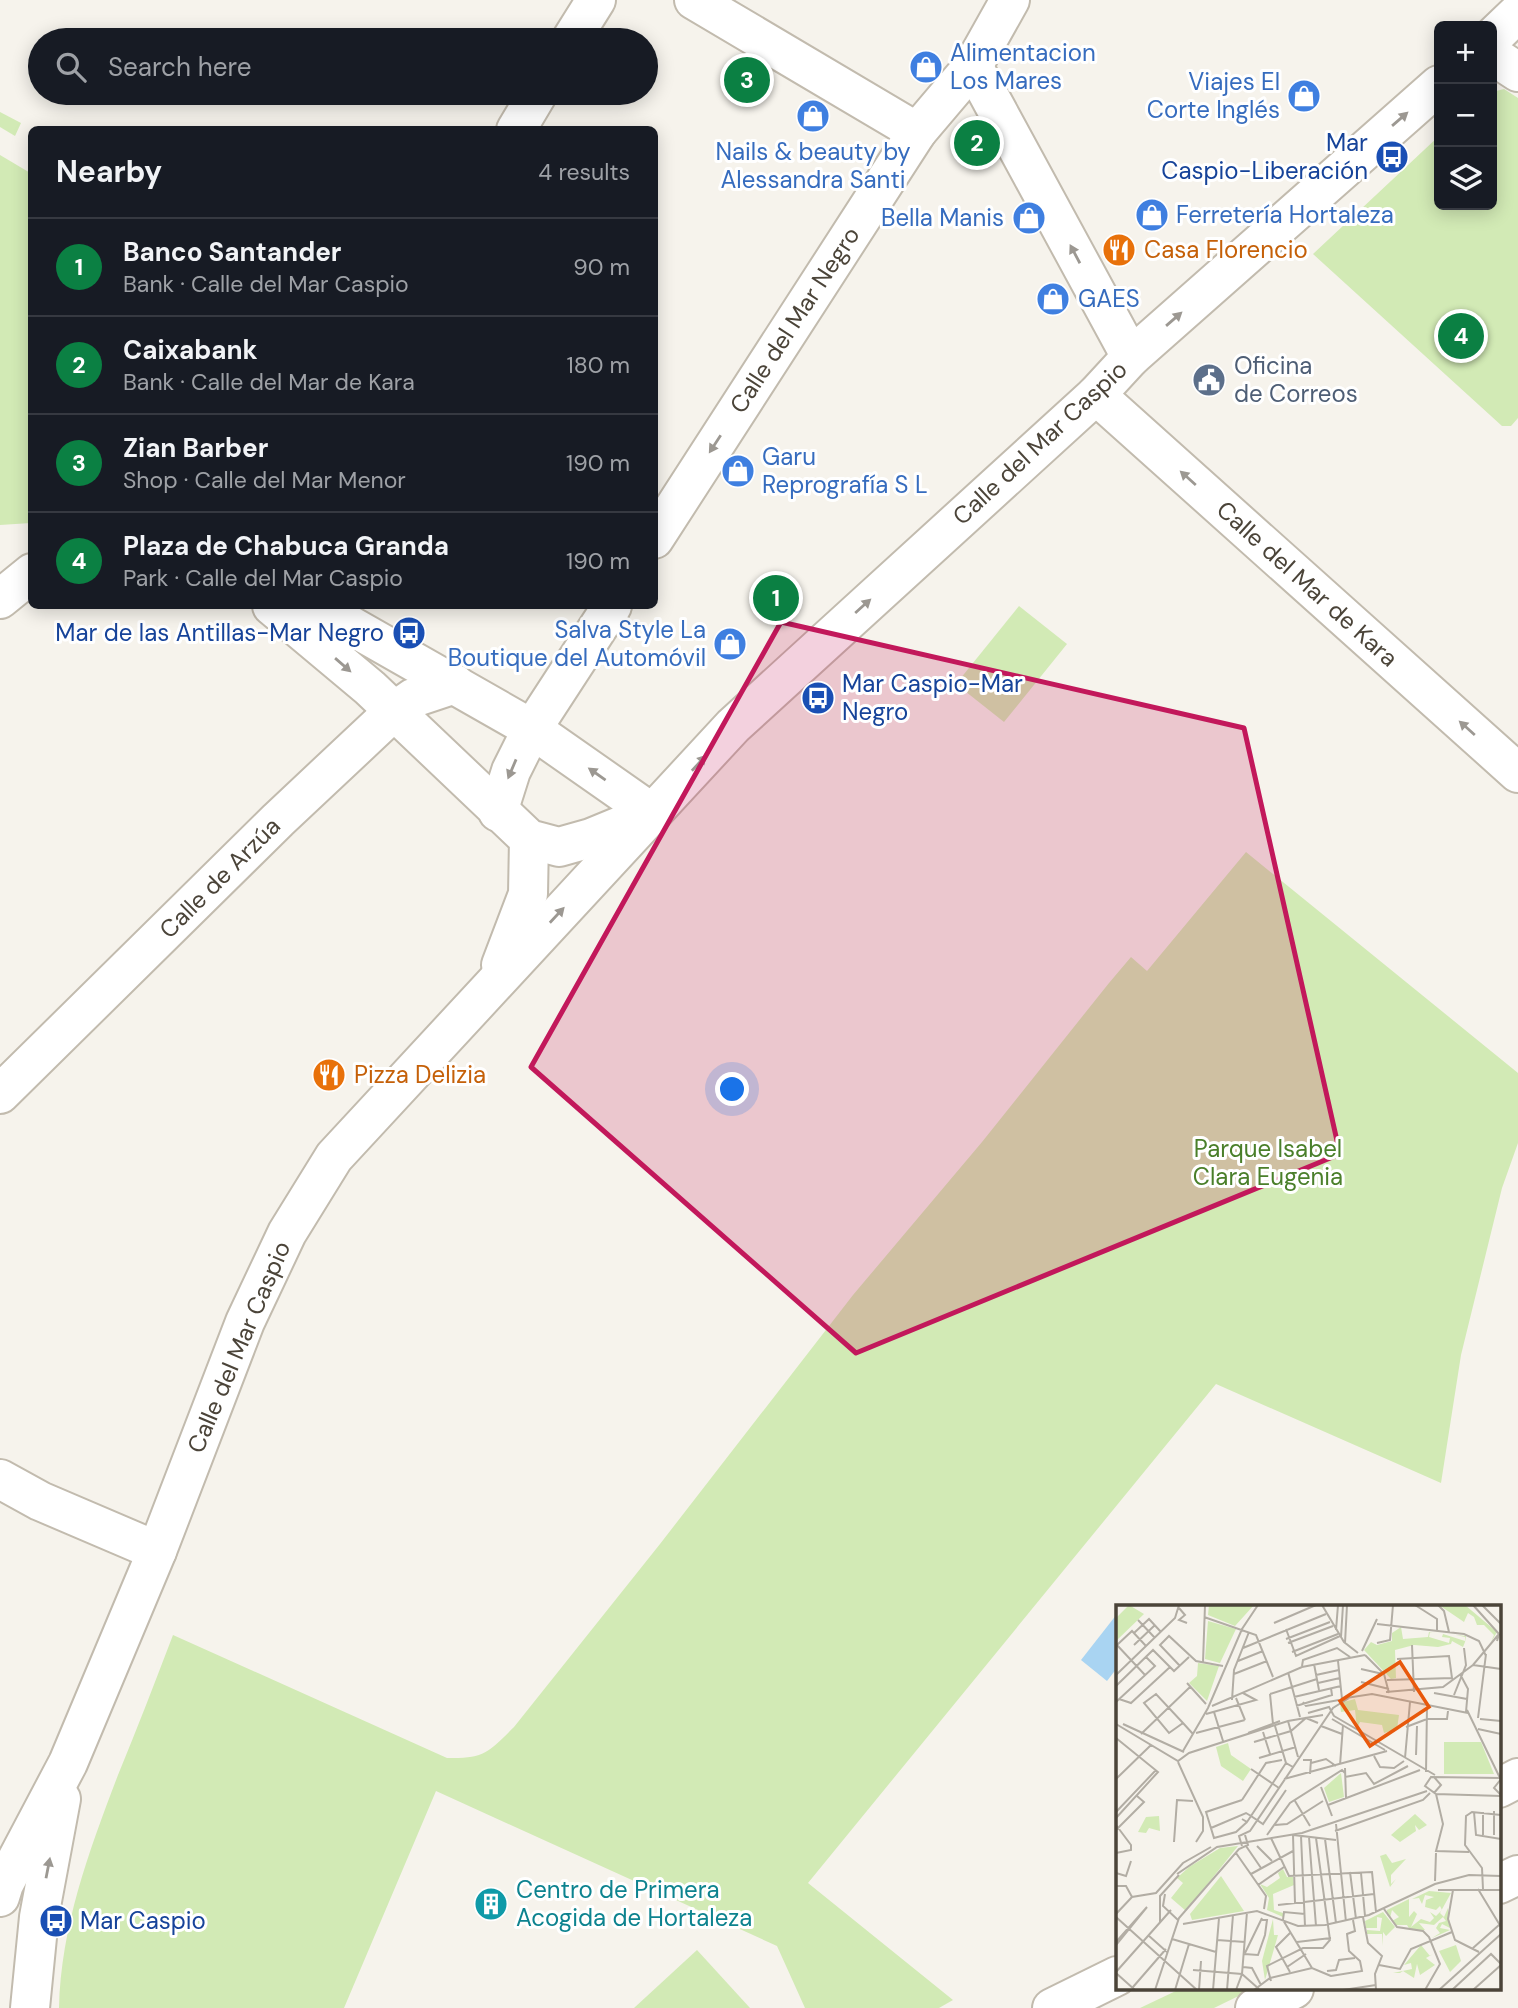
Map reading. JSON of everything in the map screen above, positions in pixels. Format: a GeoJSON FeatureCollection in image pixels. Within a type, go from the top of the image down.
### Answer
{"type":"FeatureCollection","features":[{"type":"Feature","properties":{"kind":"street"},"geometry":{"type":"LineString","coordinates":[[578,28],[596,0]]}},
{"type":"Feature","properties":{"kind":"street"},"geometry":{"type":"LineString","coordinates":[[694,0],[917,132]]}},
{"type":"Feature","properties":{"kind":"street","name":"Calle del Mar Negro"},"geometry":{"type":"LineString","coordinates":[[658,533],[917,132],[973,66],[1010,0]]}},
{"type":"Feature","properties":{"kind":"street"},"geometry":{"type":"LineString","coordinates":[[1497,33],[1518,13]]}},
{"type":"Feature","properties":{"kind":"street"},"geometry":{"type":"LineString","coordinates":[[1497,58],[1518,72]]}},
{"type":"Feature","properties":{"kind":"street"},"geometry":{"type":"LineString","coordinates":[[973,66],[1131,357]]}},
{"type":"Feature","properties":{"kind":"street","name":"Calle del Mar Caspio"},"geometry":{"type":"LineString","coordinates":[[0,1897],[4,1884],[68,1763],[157,1551],[245,1322],[287,1233],[334,1157],[733,726],[1096,395],[1131,357],[1434,89]]}},
{"type":"Feature","properties":{"kind":"street"},"geometry":{"type":"LineString","coordinates":[[518,126],[531,105]]}},
{"type":"Feature","properties":{"kind":"street","name":"Calle del Mar de Kara"},"geometry":{"type":"LineString","coordinates":[[1096,395],[1518,773]]}},
{"type":"Feature","properties":{"kind":"street"},"geometry":{"type":"LineString","coordinates":[[0,571],[28,572]]}},
{"type":"Feature","properties":{"kind":"street"},"geometry":{"type":"LineString","coordinates":[[0,599],[28,575]]}},
{"type":"Feature","properties":{"kind":"street"},"geometry":{"type":"LineString","coordinates":[[276,609],[370,688],[529,839]]}},
{"type":"Feature","properties":{"kind":"street"},"geometry":{"type":"LineString","coordinates":[[321,609],[531,729],[652,813]]}},
{"type":"Feature","properties":{"kind":"street"},"geometry":{"type":"LineString","coordinates":[[498,812],[510,771],[531,729],[610,609]]}},
{"type":"Feature","properties":{"kind":"street","name":"Calle de Arzúa"},"geometry":{"type":"LineString","coordinates":[[0,1094],[278,820],[393,712],[413,698],[455,684]]}},
{"type":"Feature","properties":{"kind":"street","name":"Calle del Mar Caspio"},"geometry":{"type":"LineString","coordinates":[[494,982],[528,894],[529,839],[559,847],[591,838],[652,813]]}},
{"type":"Feature","properties":{"kind":"street"},"geometry":{"type":"LineString","coordinates":[[0,1479],[40,1501],[157,1551]]}},
{"type":"Feature","properties":{"kind":"street","name":"Calle del Mar Caspio"},"geometry":{"type":"LineString","coordinates":[[30,2008],[39,1917],[68,1763]]}},
{"type":"Feature","properties":{"kind":"street"},"geometry":{"type":"LineString","coordinates":[[1500,1787],[1518,1778]]}},
{"type":"Feature","properties":{"kind":"street"},"geometry":{"type":"LineString","coordinates":[[1500,1884],[1518,1875]]}},
{"type":"Feature","properties":{"kind":"street"},"geometry":{"type":"LineString","coordinates":[[1052,2008],[1116,1976]]}},
{"type":"Feature","properties":{"kind":"street"},"geometry":{"type":"LineString","coordinates":[[1255,2008],[1292,1990]]}},
{"type":"Feature","properties":{"kind":"highlighted area"},"geometry":{"type":"Polygon","coordinates":[[[781,622],[1244,728],[1340,1154],[856,1353],[531,1067],[781,622]]]}},
{"type":"Feature","properties":{"kind":"green space"},"geometry":{"type":"Polygon","coordinates":[[[1504,89],[1518,98],[1518,418],[1511,426],[1502,426],[1313,254],[1434,141],[1434,210],[1497,210],[1497,91],[1504,89]]]}},
{"type":"Feature","properties":{"kind":"green space"},"geometry":{"type":"Polygon","coordinates":[[[0,112],[21,123],[15,136],[0,127],[0,112]]]}},
{"type":"Feature","properties":{"kind":"green space"},"geometry":{"type":"Polygon","coordinates":[[[0,155],[28,172],[28,523],[0,525],[0,155]]]}},
{"type":"Feature","properties":{"kind":"green space"},"geometry":{"type":"Polygon","coordinates":[[[1019,606],[1067,644],[1004,722],[956,684],[1019,606]]]}},
{"type":"Feature","properties":{"kind":"green space","name":"Parque Isabel Clara Eugenia"},"geometry":{"type":"Polygon","coordinates":[[[1246,852],[1518,1073],[1518,1143],[1502,1188],[1461,1355],[1441,1483],[1216,1384],[808,1883],[953,2000],[939,2008],[805,2008],[777,1946],[436,1791],[344,2008],[59,2008],[65,1948],[78,1889],[118,1775],[173,1635],[447,1758],[470,1757],[492,1748],[514,1727],[853,1295],[982,1142],[1109,983],[1131,957],[1147,971],[1246,852]]]}},
{"type":"Feature","properties":{"kind":"green space"},"geometry":{"type":"Polygon","coordinates":[[[697,1950],[750,2008],[634,2008],[697,1950]]]}},
{"type":"Feature","properties":{"kind":"green space"},"geometry":{"type":"Polygon","coordinates":[[[1178,1990],[1251,1990],[1214,2008],[1140,2008],[1178,1990]]]}},
{"type":"Feature","properties":{"kind":"water"},"geometry":{"type":"Polygon","coordinates":[[[1116,1615],[1116,1669],[1107,1681],[1081,1660],[1116,1615]]]}},
{"type":"Feature","properties":{"kind":"place","name":"Alimentacion Los Mares"},"geometry":{"type":"Point","coordinates":[926,67]}},
{"type":"Feature","properties":{"kind":"place","name":"Zian Barber"},"geometry":{"type":"Point","coordinates":[747,80]}},
{"type":"Feature","properties":{"kind":"place","name":"Viajes El Corte Inglés"},"geometry":{"type":"Point","coordinates":[1304,96]}},
{"type":"Feature","properties":{"kind":"place","name":"Nails & beauty by Alessandra Santi"},"geometry":{"type":"Point","coordinates":[813,116]}},
{"type":"Feature","properties":{"kind":"place","name":"Caixabank"},"geometry":{"type":"Point","coordinates":[977,143]}},
{"type":"Feature","properties":{"kind":"place","name":"Mar Caspio-Liberación"},"geometry":{"type":"Point","coordinates":[1392,157]}},
{"type":"Feature","properties":{"kind":"place","name":"Ferretería Hortaleza"},"geometry":{"type":"Point","coordinates":[1152,215]}},
{"type":"Feature","properties":{"kind":"place","name":"Bella Manis"},"geometry":{"type":"Point","coordinates":[1029,218]}},
{"type":"Feature","properties":{"kind":"place","name":"Casa Florencio"},"geometry":{"type":"Point","coordinates":[1119,250]}},
{"type":"Feature","properties":{"kind":"place","name":"GAES"},"geometry":{"type":"Point","coordinates":[1053,299]}},
{"type":"Feature","properties":{"kind":"place","name":"Plaza de Chabuca Granda"},"geometry":{"type":"Point","coordinates":[1461,336]}},
{"type":"Feature","properties":{"kind":"place","name":"Oficina de Correos"},"geometry":{"type":"Point","coordinates":[1209,380]}},
{"type":"Feature","properties":{"kind":"place","name":"Garu Reprografía S L"},"geometry":{"type":"Point","coordinates":[738,471]}},
{"type":"Feature","properties":{"kind":"place","name":"Banco Santander"},"geometry":{"type":"Point","coordinates":[776,598]}},
{"type":"Feature","properties":{"kind":"place","name":"Mar de las Antillas-Mar Negro"},"geometry":{"type":"Point","coordinates":[409,633]}},
{"type":"Feature","properties":{"kind":"place","name":"Salva Style La Boutique del Automóvil"},"geometry":{"type":"Point","coordinates":[730,644]}},
{"type":"Feature","properties":{"kind":"place","name":"Mar Caspio-Mar Negro"},"geometry":{"type":"Point","coordinates":[818,698]}},
{"type":"Feature","properties":{"kind":"place","name":"Pizza Delizia"},"geometry":{"type":"Point","coordinates":[329,1075]}},
{"type":"Feature","properties":{"kind":"place","name":"Centro de Primera Acogida de Hortaleza"},"geometry":{"type":"Point","coordinates":[491,1904]}},
{"type":"Feature","properties":{"kind":"place","name":"Mar Caspio"},"geometry":{"type":"Point","coordinates":[56,1921]}}]}
